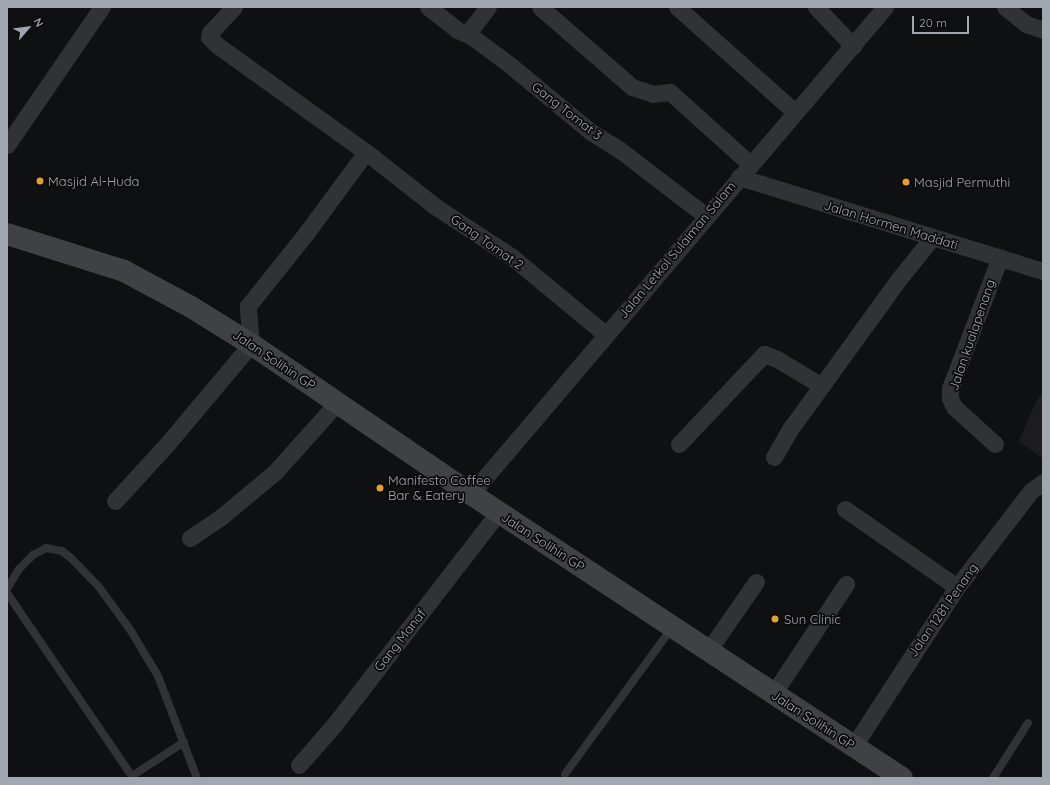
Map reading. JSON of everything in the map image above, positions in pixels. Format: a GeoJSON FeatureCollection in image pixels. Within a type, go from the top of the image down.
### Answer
{"type":"FeatureCollection","features":[{"type":"Feature","properties":{"kind":"main road","name":"Jalan Solihin GP"},"geometry":{"type":"LineString","coordinates":[[7,234],[124,271],[191,307],[251,344],[498,513],[902,778]]}},
{"type":"Feature","properties":{"kind":"street"},"geometry":{"type":"LineString","coordinates":[[7,146],[102,7]]}},
{"type":"Feature","properties":{"kind":"street","name":"Gang Tomat 2"},"geometry":{"type":"LineString","coordinates":[[234,7],[210,33],[211,39],[257,76],[366,152],[436,207],[512,257],[605,334]]}},
{"type":"Feature","properties":{"kind":"street","name":"Gang Tomat 3"},"geometry":{"type":"LineString","coordinates":[[428,7],[457,30],[467,34],[510,65],[591,132],[620,150],[706,216]]}},
{"type":"Feature","properties":{"kind":"street"},"geometry":{"type":"LineString","coordinates":[[467,34],[488,7]]}},
{"type":"Feature","properties":{"kind":"street"},"geometry":{"type":"LineString","coordinates":[[540,7],[632,87],[653,94],[670,92],[750,164]]}},
{"type":"Feature","properties":{"kind":"street"},"geometry":{"type":"LineString","coordinates":[[677,7],[795,112]]}},
{"type":"Feature","properties":{"kind":"street"},"geometry":{"type":"LineString","coordinates":[[816,7],[853,46]]}},
{"type":"Feature","properties":{"kind":"street","name":"Jalan Letkol Sulaiman Salam"},"geometry":{"type":"LineString","coordinates":[[471,494],[605,334],[885,7]]}},
{"type":"Feature","properties":{"kind":"street"},"geometry":{"type":"LineString","coordinates":[[1005,7],[1026,24],[1043,30]]}},
{"type":"Feature","properties":{"kind":"street"},"geometry":{"type":"LineString","coordinates":[[115,501],[168,443],[251,344],[248,306],[307,232],[366,152]]}},
{"type":"Feature","properties":{"kind":"street","name":"Jalan Hormen Maddati"},"geometry":{"type":"LineString","coordinates":[[739,177],[932,238],[1043,271]]}},
{"type":"Feature","properties":{"kind":"street"},"geometry":{"type":"LineString","coordinates":[[774,456],[898,280],[932,238]]}},
{"type":"Feature","properties":{"kind":"street","name":"Jalan kualapenang"},"geometry":{"type":"LineString","coordinates":[[995,444],[954,407],[950,398],[950,388],[1000,257]]}},
{"type":"Feature","properties":{"kind":"street"},"geometry":{"type":"LineString","coordinates":[[679,444],[764,354],[777,359],[822,386]]}},
{"type":"Feature","properties":{"kind":"street"},"geometry":{"type":"LineString","coordinates":[[190,538],[221,517],[275,472],[337,403]]}},
{"type":"Feature","properties":{"kind":"street","name":"Jalan 1281 Penang"},"geometry":{"type":"LineString","coordinates":[[854,747],[956,588],[1031,491],[1043,482]]}},
{"type":"Feature","properties":{"kind":"street"},"geometry":{"type":"LineString","coordinates":[[845,509],[956,588]]}},
{"type":"Feature","properties":{"kind":"street","name":"Gang Manaf"},"geometry":{"type":"LineString","coordinates":[[299,765],[334,725],[498,513]]}},
{"type":"Feature","properties":{"kind":"street"},"geometry":{"type":"LineString","coordinates":[[708,651],[756,582]]}},
{"type":"Feature","properties":{"kind":"street"},"geometry":{"type":"LineString","coordinates":[[773,694],[846,584]]}},
{"type":"Feature","properties":{"kind":"lane"},"geometry":{"type":"LineString","coordinates":[[7,589],[19,569],[33,555],[46,548],[62,551],[71,558],[99,587],[131,631],[158,676],[197,778]]}},
{"type":"Feature","properties":{"kind":"lane"},"geometry":{"type":"LineString","coordinates":[[7,593],[132,777],[184,742]]}},
{"type":"Feature","properties":{"kind":"lane"},"geometry":{"type":"LineString","coordinates":[[565,774],[672,628]]}},
{"type":"Feature","properties":{"kind":"lane"},"geometry":{"type":"LineString","coordinates":[[993,778],[1028,723]]}},
{"type":"Feature","properties":{"kind":"shaded area"},"geometry":{"type":"Polygon","coordinates":[[[1043,392],[1043,459],[1019,441],[1035,403],[1043,392]]]}},
{"type":"Feature","properties":{"kind":"place","name":"Masjid Al-Huda"},"geometry":{"type":"Point","coordinates":[40,181]}},
{"type":"Feature","properties":{"kind":"place","name":"Masjid Permuthi"},"geometry":{"type":"Point","coordinates":[906,182]}},
{"type":"Feature","properties":{"kind":"place","name":"Manifesto Coffee Bar & Eatery"},"geometry":{"type":"Point","coordinates":[380,488]}},
{"type":"Feature","properties":{"kind":"place","name":"Sun Clinic"},"geometry":{"type":"Point","coordinates":[775,619]}}]}
